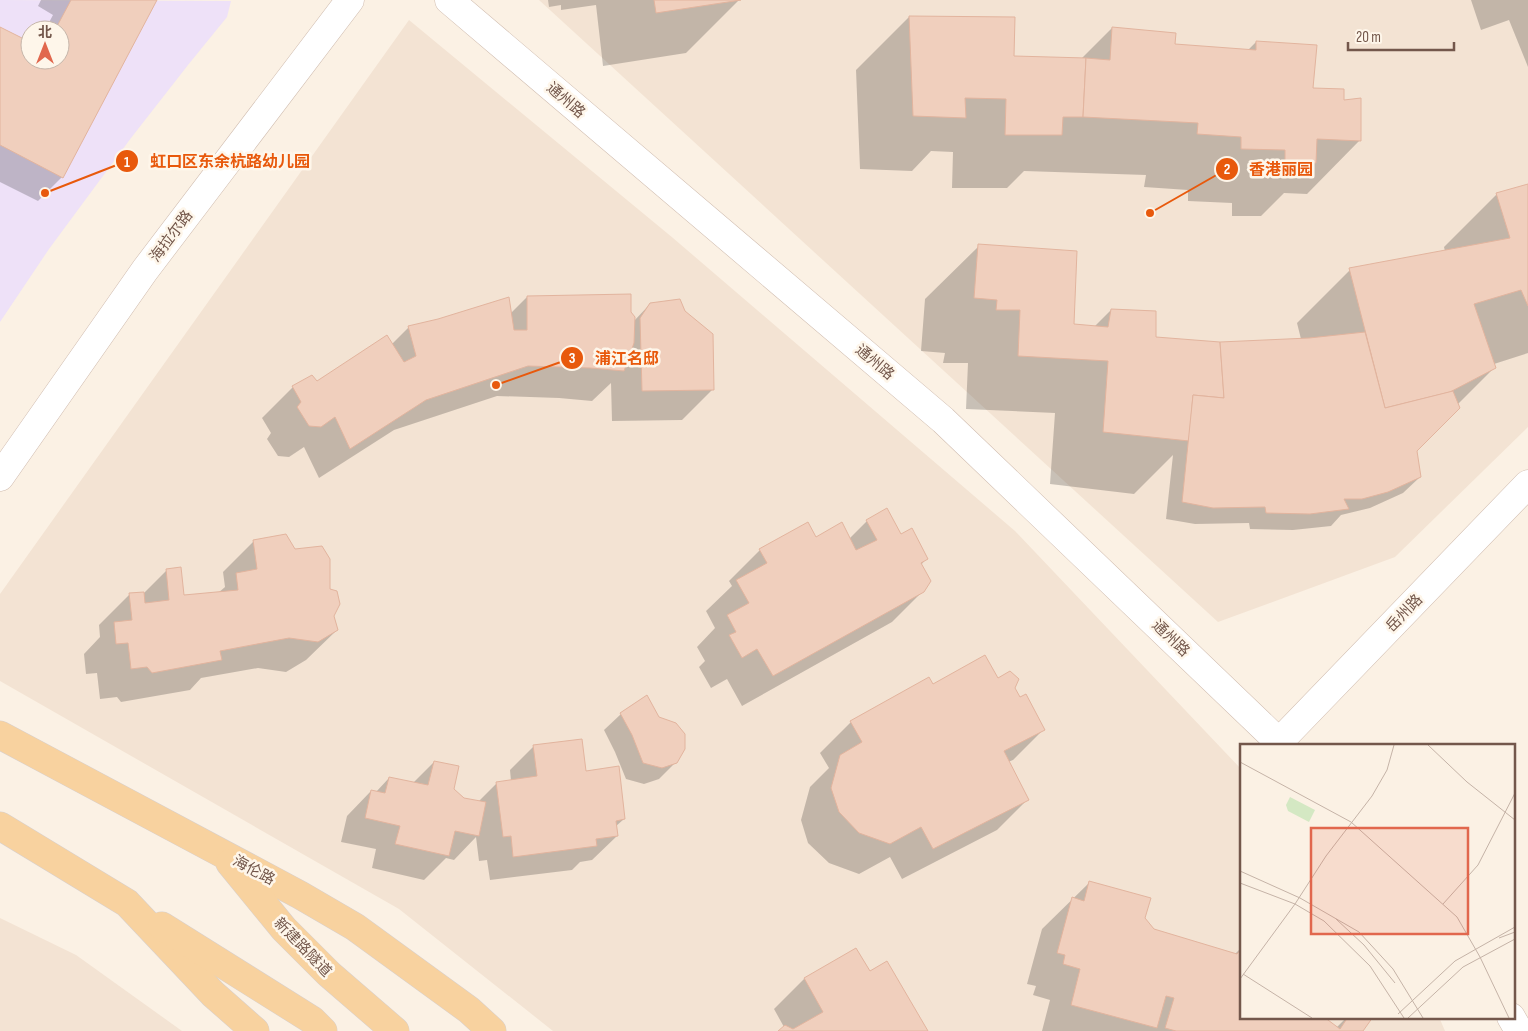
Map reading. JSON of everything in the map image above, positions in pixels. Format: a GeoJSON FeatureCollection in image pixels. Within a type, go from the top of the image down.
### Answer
{"type":"FeatureCollection","features":[{"type":"Feature","properties":{"kind":"main road","name":"海伦路"},"geometry":{"type":"LineString","coordinates":[[0,735],[300,895],[355,927],[469,1010],[492,1031]]}},
{"type":"Feature","properties":{"kind":"main road"},"geometry":{"type":"LineString","coordinates":[[0,826],[312,1020],[323,1031]]}},
{"type":"Feature","properties":{"kind":"main road","name":"新建路隧道"},"geometry":{"type":"LineString","coordinates":[[221,853],[284,930],[329,974],[395,1031]]}},
{"type":"Feature","properties":{"kind":"main road"},"geometry":{"type":"LineString","coordinates":[[127,904],[214,994],[255,1031]]}},
{"type":"Feature","properties":{"kind":"street","name":"海拉尔路"},"geometry":{"type":"LineString","coordinates":[[0,477],[146,270],[350,0]]}},
{"type":"Feature","properties":{"kind":"street","name":"通州路"},"geometry":{"type":"LineString","coordinates":[[449,0],[943,420],[1281,743]]}},
{"type":"Feature","properties":{"kind":"street","name":"岳州路"},"geometry":{"type":"LineString","coordinates":[[1281,743],[1528,484]]}},
{"type":"Feature","properties":{"kind":"street"},"geometry":{"type":"LineString","coordinates":[[1512,1018],[1519,1031]]}},
{"type":"Feature","properties":{"kind":"shaded area"},"geometry":{"type":"Polygon","coordinates":[[[0,0],[231,1],[227,17],[131,138],[49,249],[0,322],[0,0]]]}},
{"type":"Feature","properties":{"kind":"shaded area"},"geometry":{"type":"Polygon","coordinates":[[[539,0],[1528,0],[1528,427],[1395,557],[1218,622],[539,0]]]}},
{"type":"Feature","properties":{"kind":"shaded area"},"geometry":{"type":"Polygon","coordinates":[[[409,20],[673,238],[1015,531],[1240,768],[1240,1018],[1439,1018],[1445,1031],[553,1031],[399,909],[0,681],[0,594],[409,20]]]}},
{"type":"Feature","properties":{"kind":"shaded area"},"geometry":{"type":"Polygon","coordinates":[[[0,918],[76,955],[182,1031],[0,1031],[0,918]]]}},
{"type":"Feature","properties":{"kind":"building"},"geometry":{"type":"Polygon","coordinates":[[[71,0],[157,0],[63,178],[0,145],[0,27],[20,37],[20,70],[70,70],[70,20],[60,20],[71,0]]]}},
{"type":"Feature","properties":{"kind":"building"},"geometry":{"type":"Polygon","coordinates":[[[654,0],[741,0],[656,13],[654,0]]]}},
{"type":"Feature","properties":{"kind":"building"},"geometry":{"type":"Polygon","coordinates":[[[909,16],[1015,17],[1014,56],[1086,58],[1083,117],[1063,117],[1062,135],[1005,135],[1006,99],[965,98],[966,118],[913,116],[909,16]]]}},
{"type":"Feature","properties":{"kind":"building"},"geometry":{"type":"Polygon","coordinates":[[[1112,27],[1176,33],[1175,44],[1256,50],[1256,41],[1317,45],[1313,88],[1344,89],[1344,100],[1361,98],[1361,141],[1317,139],[1316,163],[1285,163],[1285,150],[1241,149],[1241,137],[1197,134],[1198,123],[1083,117],[1086,58],[1110,60],[1112,27]]]}},
{"type":"Feature","properties":{"kind":"building"},"geometry":{"type":"Polygon","coordinates":[[[1528,184],[1528,306],[1521,290],[1474,304],[1496,368],[1450,392],[1385,408],[1349,268],[1510,238],[1496,193],[1528,184]]]}},
{"type":"Feature","properties":{"kind":"building"},"geometry":{"type":"Polygon","coordinates":[[[978,244],[1077,251],[1074,324],[1108,327],[1111,309],[1156,311],[1156,337],[1220,342],[1224,398],[1193,395],[1189,441],[1103,432],[1108,361],[1018,356],[1020,310],[996,310],[997,300],[974,298],[978,244]]]}},
{"type":"Feature","properties":{"kind":"building"},"geometry":{"type":"Polygon","coordinates":[[[631,294],[631,312],[635,317],[634,343],[624,371],[528,366],[426,400],[350,449],[335,417],[321,427],[309,426],[297,407],[301,402],[292,386],[312,375],[317,381],[387,335],[404,362],[416,356],[408,326],[438,319],[509,297],[514,330],[527,330],[527,296],[631,294]]]}},
{"type":"Feature","properties":{"kind":"building"},"geometry":{"type":"Polygon","coordinates":[[[680,299],[685,311],[713,334],[714,390],[642,391],[640,318],[650,303],[680,299]]]}},
{"type":"Feature","properties":{"kind":"building"},"geometry":{"type":"Polygon","coordinates":[[[1365,332],[1385,408],[1453,391],[1460,408],[1417,451],[1421,477],[1388,492],[1362,499],[1344,499],[1349,509],[1310,514],[1266,513],[1265,507],[1213,508],[1182,502],[1193,395],[1224,398],[1220,342],[1309,338],[1365,332]]]}},
{"type":"Feature","properties":{"kind":"building"},"geometry":{"type":"Polygon","coordinates":[[[887,508],[901,534],[912,528],[928,559],[921,563],[931,581],[924,592],[773,676],[757,649],[742,658],[729,635],[736,632],[727,615],[749,603],[736,580],[767,563],[759,549],[808,522],[816,537],[842,522],[856,550],[877,540],[866,520],[887,508]]]}},
{"type":"Feature","properties":{"kind":"building"},"geometry":{"type":"Polygon","coordinates":[[[286,534],[295,549],[322,546],[330,559],[330,589],[337,591],[340,604],[334,616],[338,630],[318,642],[289,638],[220,651],[222,660],[152,673],[147,667],[131,669],[128,643],[116,644],[114,622],[132,620],[129,593],[144,592],[145,603],[169,600],[166,569],[181,567],[184,595],[238,590],[236,573],[257,569],[253,540],[286,534]]]}},
{"type":"Feature","properties":{"kind":"building"},"geometry":{"type":"Polygon","coordinates":[[[985,655],[998,678],[1010,671],[1019,679],[1015,688],[1020,697],[1026,694],[1045,730],[1004,751],[1029,800],[933,849],[921,827],[890,844],[859,833],[839,812],[831,788],[840,755],[862,742],[850,721],[929,677],[933,684],[985,655]]]}},
{"type":"Feature","properties":{"kind":"building"},"geometry":{"type":"Polygon","coordinates":[[[647,695],[659,717],[676,723],[685,734],[685,749],[677,763],[662,768],[643,763],[632,735],[620,713],[647,695]]]}},
{"type":"Feature","properties":{"kind":"building"},"geometry":{"type":"Polygon","coordinates":[[[582,739],[586,771],[619,766],[625,819],[616,821],[618,836],[596,839],[597,846],[513,857],[511,836],[503,837],[496,782],[537,776],[533,745],[582,739]]]}},
{"type":"Feature","properties":{"kind":"building"},"geometry":{"type":"Polygon","coordinates":[[[434,761],[459,766],[454,789],[464,798],[486,802],[479,836],[455,831],[449,856],[395,844],[400,826],[365,818],[371,790],[385,793],[389,777],[428,785],[434,761]]]}},
{"type":"Feature","properties":{"kind":"building"},"geometry":{"type":"Polygon","coordinates":[[[1089,881],[1151,898],[1145,918],[1154,929],[1237,954],[1240,950],[1240,1018],[1325,1018],[1340,1029],[1347,1018],[1372,1018],[1363,1031],[1176,1031],[1165,1028],[1174,998],[1166,996],[1157,1028],[1071,1005],[1080,969],[1063,964],[1065,955],[1057,953],[1072,897],[1084,901],[1089,881]]]}},
{"type":"Feature","properties":{"kind":"building"},"geometry":{"type":"Polygon","coordinates":[[[856,948],[870,971],[887,961],[928,1031],[778,1031],[785,1025],[793,1029],[823,1012],[804,978],[856,948]]]}},
{"type":"Feature","properties":{"kind":"place","name":"虹口区东余杭路幼儿园"},"geometry":{"type":"Point","coordinates":[45,193]}},
{"type":"Feature","properties":{"kind":"place","name":"香港丽园"},"geometry":{"type":"Point","coordinates":[1150,213]}},
{"type":"Feature","properties":{"kind":"place","name":"浦江名邸"},"geometry":{"type":"Point","coordinates":[496,385]}}]}
